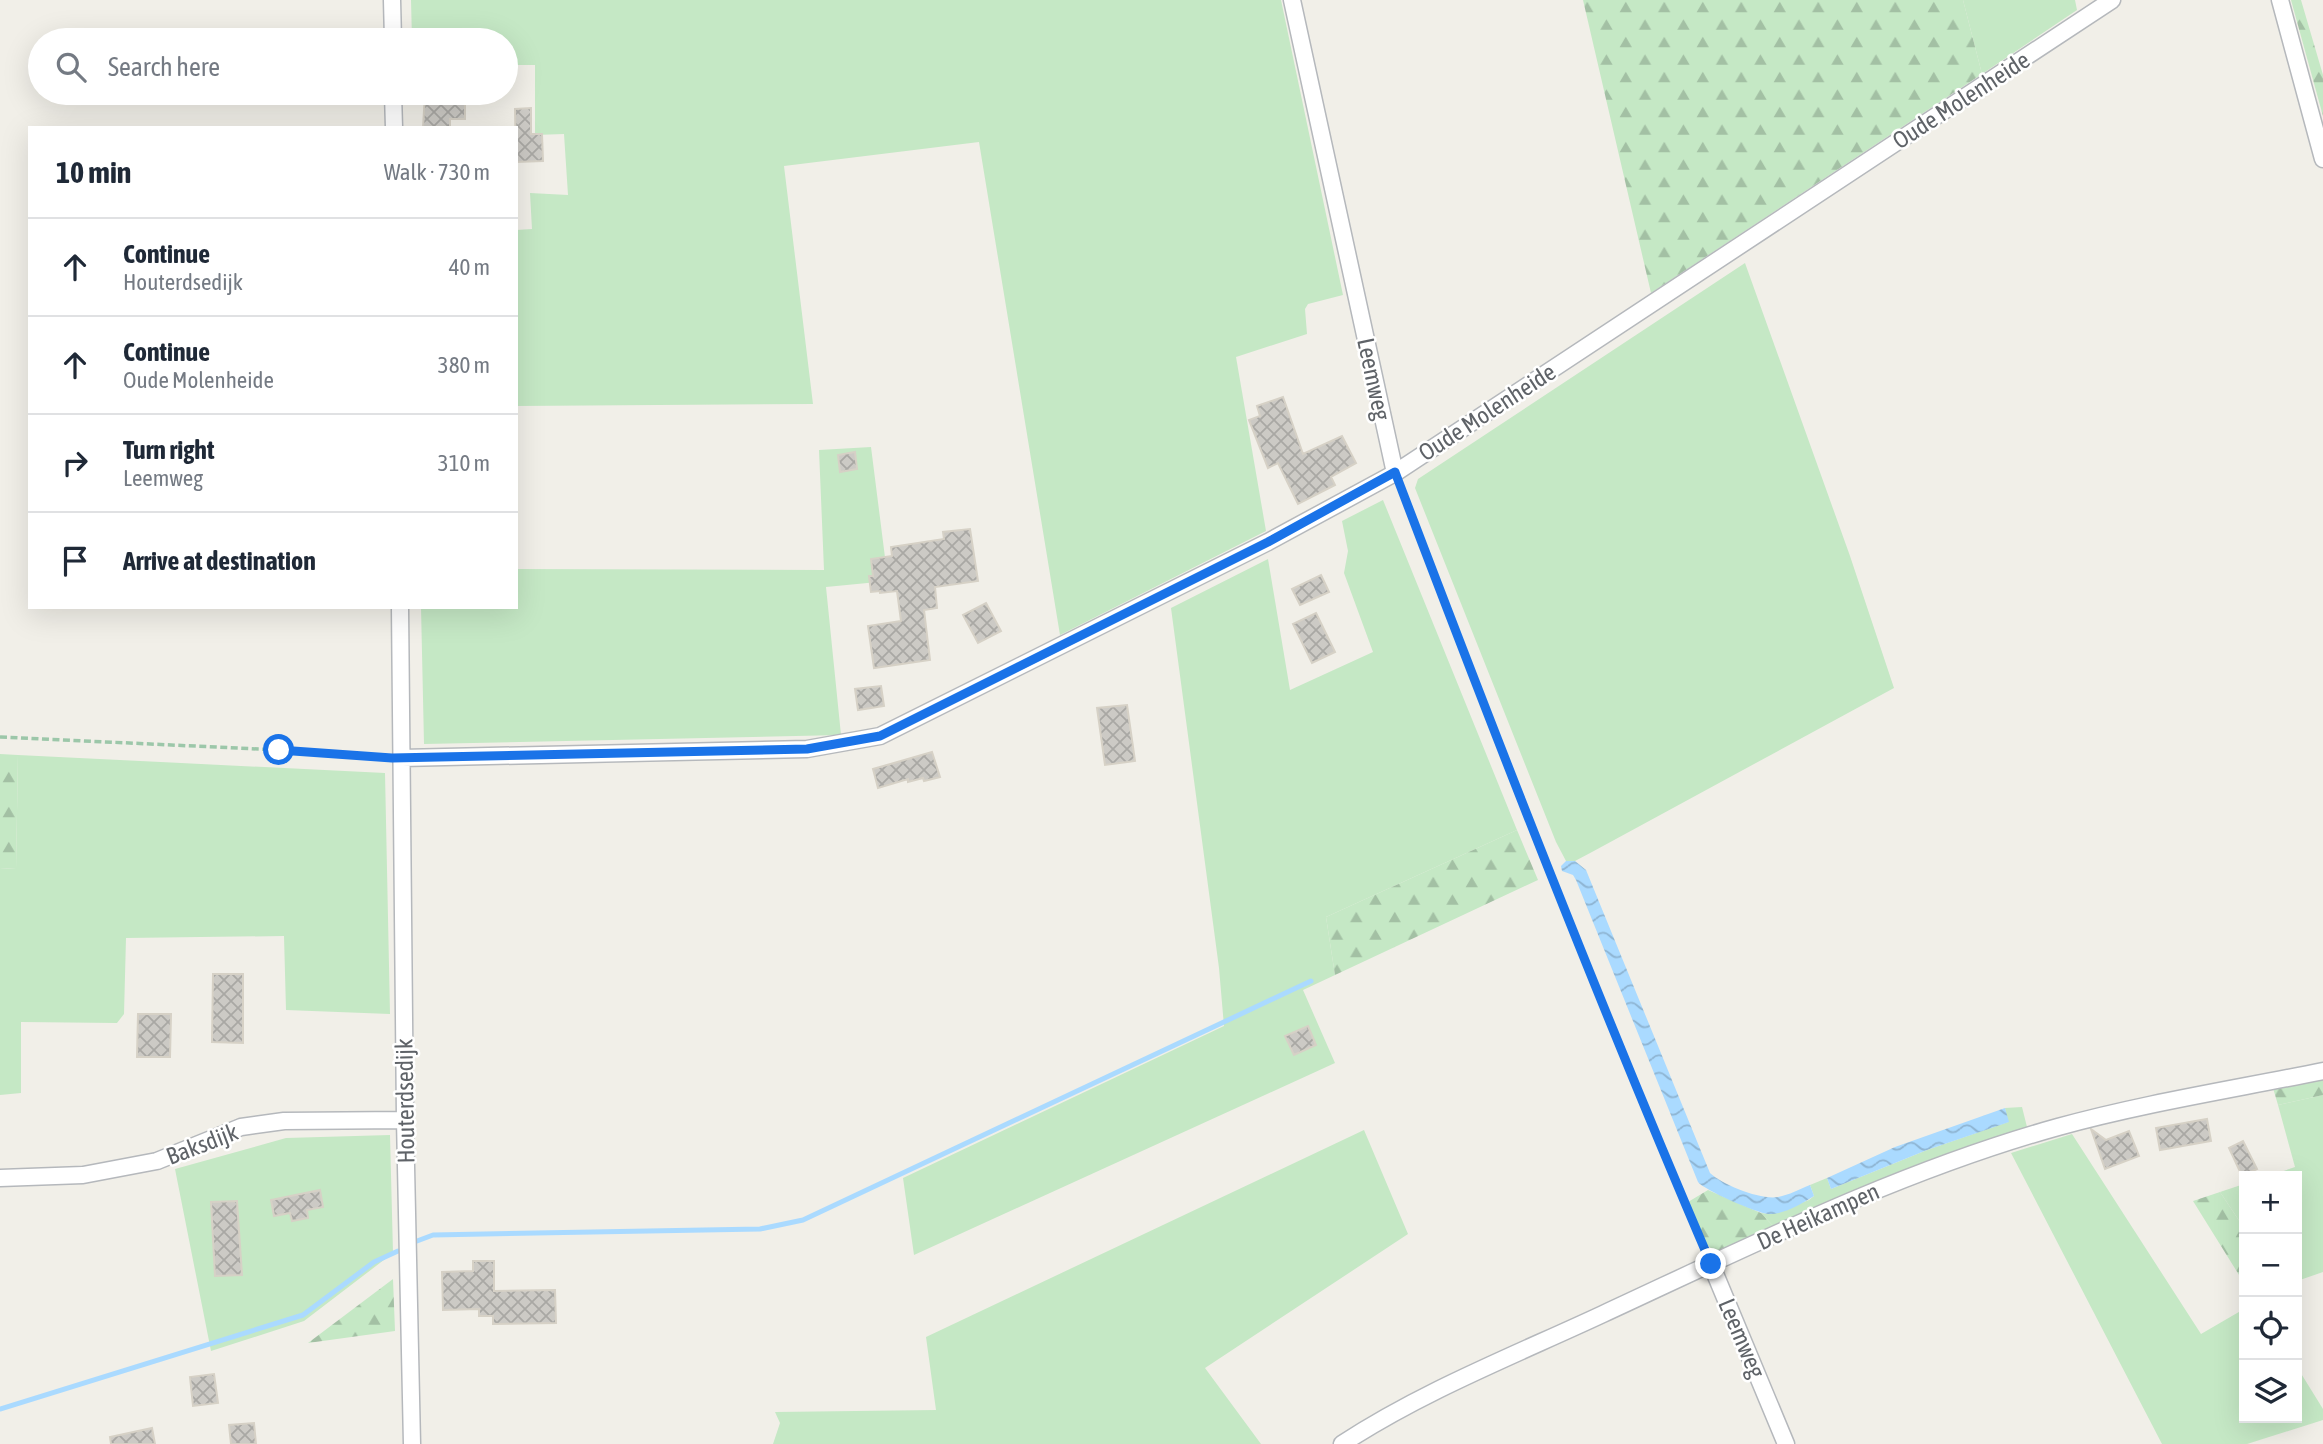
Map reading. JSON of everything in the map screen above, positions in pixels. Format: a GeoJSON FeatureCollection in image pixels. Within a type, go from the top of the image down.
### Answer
{"type":"FeatureCollection","features":[{"type":"Feature","properties":{"kind":"street"},"geometry":{"type":"LineString","coordinates":[[392,0],[393,28]]}},
{"type":"Feature","properties":{"kind":"street","name":"Leemweg"},"geometry":{"type":"LineString","coordinates":[[1292,0],[1395,472]]}},
{"type":"Feature","properties":{"kind":"street","name":"Oude Molenheide"},"geometry":{"type":"LineString","coordinates":[[402,758],[807,749],[880,736],[1268,542],[1395,472],[2112,0]]}},
{"type":"Feature","properties":{"kind":"street"},"geometry":{"type":"LineString","coordinates":[[2280,0],[2323,159]]}},
{"type":"Feature","properties":{"kind":"street"},"geometry":{"type":"LineString","coordinates":[[393,105],[394,126]]}},
{"type":"Feature","properties":{"kind":"street","name":"Houterdsedijk"},"geometry":{"type":"LineString","coordinates":[[400,609],[405,1120],[412,1444]]}},
{"type":"Feature","properties":{"kind":"street","name":"De Heikampen"},"geometry":{"type":"LineString","coordinates":[[1342,1444],[1376,1422],[1424,1397],[1897,1181],[2044,1131],[2120,1111],[2323,1071]]}},
{"type":"Feature","properties":{"kind":"street","name":"Baksdijk"},"geometry":{"type":"LineString","coordinates":[[0,1178],[83,1175],[157,1161],[241,1127],[284,1121],[405,1120]]}},
{"type":"Feature","properties":{"kind":"street","name":"Leemweg"},"geometry":{"type":"LineString","coordinates":[[1711,1264],[1786,1444]]}},
{"type":"Feature","properties":{"kind":"path"},"geometry":{"type":"LineString","coordinates":[[1395,472],[1517,792],[1629,1073],[1711,1264]]}},
{"type":"Feature","properties":{"kind":"path"},"geometry":{"type":"LineString","coordinates":[[0,737],[402,758]]}},
{"type":"Feature","properties":{"kind":"green space"},"geometry":{"type":"Polygon","coordinates":[[[411,0],[1281,0],[1343,295],[1308,304],[1305,309],[1307,334],[1236,357],[1266,531],[1060,635],[979,142],[784,166],[813,404],[518,406],[518,230],[532,229],[530,193],[568,195],[564,134],[535,135],[535,65],[518,65],[518,28],[412,28],[411,0]]]}},
{"type":"Feature","properties":{"kind":"green space"},"geometry":{"type":"Polygon","coordinates":[[[1583,0],[1963,0],[1982,74],[1651,293],[1583,0]]]}},
{"type":"Feature","properties":{"kind":"green space"},"geometry":{"type":"Polygon","coordinates":[[[1963,0],[2075,0],[2077,10],[1982,74],[1963,0]]]}},
{"type":"Feature","properties":{"kind":"green space"},"geometry":{"type":"Polygon","coordinates":[[[2291,0],[2301,0],[2323,75],[2323,116],[2291,0]]]}},
{"type":"Feature","properties":{"kind":"green space"},"geometry":{"type":"Polygon","coordinates":[[[1745,263],[1850,556],[1894,688],[1575,861],[1566,861],[1556,842],[1415,488],[1418,479],[1745,263]]]}},
{"type":"Feature","properties":{"kind":"green space"},"geometry":{"type":"Polygon","coordinates":[[[871,447],[888,581],[826,587],[841,735],[424,744],[421,609],[518,609],[518,569],[824,570],[819,450],[871,447]]]}},
{"type":"Feature","properties":{"kind":"green space"},"geometry":{"type":"Polygon","coordinates":[[[1383,500],[1517,830],[1326,917],[1335,975],[1303,990],[1335,1063],[914,1255],[903,1178],[1224,1026],[1219,968],[1171,608],[1268,559],[1290,690],[1373,652],[1344,573],[1348,551],[1342,521],[1383,500]]]}},
{"type":"Feature","properties":{"kind":"green space"},"geometry":{"type":"Polygon","coordinates":[[[0,754],[18,755],[16,868],[0,869],[0,754]]]}},
{"type":"Feature","properties":{"kind":"green space"},"geometry":{"type":"Polygon","coordinates":[[[18,755],[385,773],[390,1014],[286,1010],[284,936],[126,938],[124,1014],[117,1023],[21,1022],[21,1093],[0,1095],[0,869],[16,868],[18,755]]]}},
{"type":"Feature","properties":{"kind":"green space"},"geometry":{"type":"Polygon","coordinates":[[[1517,830],[1538,880],[1335,975],[1326,917],[1517,830]]]}},
{"type":"Feature","properties":{"kind":"green space"},"geometry":{"type":"Polygon","coordinates":[[[2323,1078],[2323,1095],[2278,1105],[2273,1088],[2323,1078]]]}},
{"type":"Feature","properties":{"kind":"green space"},"geometry":{"type":"Polygon","coordinates":[[[2323,1095],[2323,1272],[2302,1279],[2302,1171],[2283,1171],[2295,1167],[2278,1105],[2323,1095]]]}},
{"type":"Feature","properties":{"kind":"green space"},"geometry":{"type":"Polygon","coordinates":[[[2022,1107],[2028,1131],[1776,1229],[1761,1213],[1770,1214],[1809,1200],[1814,1196],[1810,1185],[1827,1178],[1831,1189],[1927,1150],[2008,1122],[2005,1108],[2022,1107]]]}},
{"type":"Feature","properties":{"kind":"green space"},"geometry":{"type":"Polygon","coordinates":[[[1364,1130],[1408,1234],[1205,1368],[1261,1444],[773,1444],[780,1423],[775,1412],[936,1410],[926,1337],[1364,1130]]]}},
{"type":"Feature","properties":{"kind":"green space"},"geometry":{"type":"Polygon","coordinates":[[[2072,1134],[2201,1334],[2239,1312],[2239,1423],[2302,1423],[2302,1375],[2323,1409],[2323,1420],[2247,1444],[2162,1444],[2011,1153],[2072,1134]]]}},
{"type":"Feature","properties":{"kind":"green space"},"geometry":{"type":"Polygon","coordinates":[[[390,1135],[393,1253],[304,1321],[211,1351],[175,1169],[286,1138],[390,1135]]]}},
{"type":"Feature","properties":{"kind":"green space"},"geometry":{"type":"Polygon","coordinates":[[[2239,1186],[2239,1220],[2220,1192],[2239,1186]]]}},
{"type":"Feature","properties":{"kind":"green space"},"geometry":{"type":"Polygon","coordinates":[[[1708,1190],[1761,1213],[1776,1229],[1720,1255],[1707,1245],[1688,1202],[1708,1190]]]}},
{"type":"Feature","properties":{"kind":"green space"},"geometry":{"type":"Polygon","coordinates":[[[2220,1192],[2239,1220],[2239,1275],[2193,1201],[2220,1192]]]}},
{"type":"Feature","properties":{"kind":"green space"},"geometry":{"type":"Polygon","coordinates":[[[393,1279],[395,1331],[308,1343],[393,1279]]]}},
{"type":"Feature","properties":{"kind":"water"},"geometry":{"type":"Polygon","coordinates":[[[1566,861],[1575,861],[1586,870],[1710,1173],[1732,1187],[1752,1194],[1782,1196],[1810,1185],[1814,1196],[1786,1211],[1768,1214],[1731,1201],[1698,1182],[1576,880],[1573,875],[1562,871],[1561,866],[1566,861]]]}},
{"type":"Feature","properties":{"kind":"water"},"geometry":{"type":"Polygon","coordinates":[[[2005,1108],[2009,1122],[1927,1150],[1831,1189],[1827,1178],[1895,1147],[2005,1108]]]}},
{"type":"Feature","properties":{"kind":"building"},"geometry":{"type":"Polygon","coordinates":[[[424,105],[465,105],[465,119],[450,119],[450,126],[423,126],[424,105]]]}},
{"type":"Feature","properties":{"kind":"building"},"geometry":{"type":"Polygon","coordinates":[[[531,108],[531,134],[542,134],[543,161],[518,162],[515,109],[531,108]]]}},
{"type":"Feature","properties":{"kind":"building"},"geometry":{"type":"Polygon","coordinates":[[[1283,397],[1303,454],[1342,436],[1356,463],[1331,477],[1335,485],[1298,504],[1278,463],[1268,468],[1249,420],[1260,416],[1257,406],[1283,397]]]}},
{"type":"Feature","properties":{"kind":"building"},"geometry":{"type":"Polygon","coordinates":[[[855,452],[857,469],[840,472],[838,455],[855,452]]]}},
{"type":"Feature","properties":{"kind":"building"},"geometry":{"type":"Polygon","coordinates":[[[970,529],[978,581],[935,587],[937,608],[924,610],[930,660],[874,668],[868,626],[901,621],[897,591],[871,592],[871,559],[892,556],[891,547],[944,539],[943,532],[970,529]]]}},
{"type":"Feature","properties":{"kind":"building"},"geometry":{"type":"Polygon","coordinates":[[[1321,575],[1329,592],[1300,605],[1292,589],[1321,575]]]}},
{"type":"Feature","properties":{"kind":"building"},"geometry":{"type":"Polygon","coordinates":[[[986,603],[1001,631],[978,643],[963,615],[986,603]]]}},
{"type":"Feature","properties":{"kind":"building"},"geometry":{"type":"Polygon","coordinates":[[[1316,613],[1335,652],[1312,663],[1293,624],[1316,613]]]}},
{"type":"Feature","properties":{"kind":"building"},"geometry":{"type":"Polygon","coordinates":[[[881,686],[884,706],[858,710],[855,689],[881,686]]]}},
{"type":"Feature","properties":{"kind":"building"},"geometry":{"type":"Polygon","coordinates":[[[1127,705],[1135,761],[1105,765],[1097,708],[1127,705]]]}},
{"type":"Feature","properties":{"kind":"building"},"geometry":{"type":"Polygon","coordinates":[[[932,752],[940,777],[908,782],[908,779],[878,788],[873,769],[932,752]]]}},
{"type":"Feature","properties":{"kind":"building"},"geometry":{"type":"Polygon","coordinates":[[[213,974],[243,974],[243,1043],[212,1042],[213,974]]]}},
{"type":"Feature","properties":{"kind":"building"},"geometry":{"type":"Polygon","coordinates":[[[138,1014],[171,1014],[170,1057],[137,1057],[138,1014]]]}},
{"type":"Feature","properties":{"kind":"building"},"geometry":{"type":"Polygon","coordinates":[[[1308,1026],[1316,1045],[1294,1055],[1285,1036],[1308,1026]]]}},
{"type":"Feature","properties":{"kind":"building"},"geometry":{"type":"Polygon","coordinates":[[[2207,1119],[2211,1141],[2160,1150],[2156,1128],[2207,1119]]]}},
{"type":"Feature","properties":{"kind":"building"},"geometry":{"type":"Polygon","coordinates":[[[2091,1129],[2106,1140],[2129,1131],[2139,1156],[2105,1169],[2091,1129]]]}},
{"type":"Feature","properties":{"kind":"building"},"geometry":{"type":"Polygon","coordinates":[[[2243,1141],[2257,1169],[2240,1171],[2229,1148],[2243,1141]]]}},
{"type":"Feature","properties":{"kind":"building"},"geometry":{"type":"Polygon","coordinates":[[[320,1190],[323,1207],[307,1210],[308,1218],[292,1221],[290,1213],[274,1216],[271,1200],[320,1190]]]}},
{"type":"Feature","properties":{"kind":"building"},"geometry":{"type":"Polygon","coordinates":[[[237,1201],[242,1275],[215,1276],[211,1202],[237,1201]]]}},
{"type":"Feature","properties":{"kind":"building"},"geometry":{"type":"Polygon","coordinates":[[[473,1261],[494,1261],[494,1291],[555,1290],[556,1323],[493,1324],[493,1316],[479,1316],[479,1309],[443,1310],[442,1272],[473,1271],[473,1261]]]}},
{"type":"Feature","properties":{"kind":"building"},"geometry":{"type":"Polygon","coordinates":[[[214,1374],[218,1403],[193,1406],[190,1377],[214,1374]]]}},
{"type":"Feature","properties":{"kind":"building"},"geometry":{"type":"Polygon","coordinates":[[[254,1423],[256,1444],[231,1444],[229,1425],[254,1423]]]}},
{"type":"Feature","properties":{"kind":"building"},"geometry":{"type":"Polygon","coordinates":[[[152,1428],[155,1444],[111,1444],[110,1437],[152,1428]]]}},
{"type":"Feature","properties":{"kind":"waterway"},"geometry":{"type":"LineString","coordinates":[[417,1241],[433,1235],[760,1229],[803,1220],[1311,981]]}},
{"type":"Feature","properties":{"kind":"waterway"},"geometry":{"type":"LineString","coordinates":[[0,1409],[303,1315],[374,1262],[398,1251]]}},
{"type":"Feature","properties":{"kind":"route"},"geometry":{"type":"LineString","coordinates":[[279,750],[392,758],[807,749],[880,736],[1268,542],[1395,472],[1512,780],[1629,1073],[1711,1264]]}}]}
